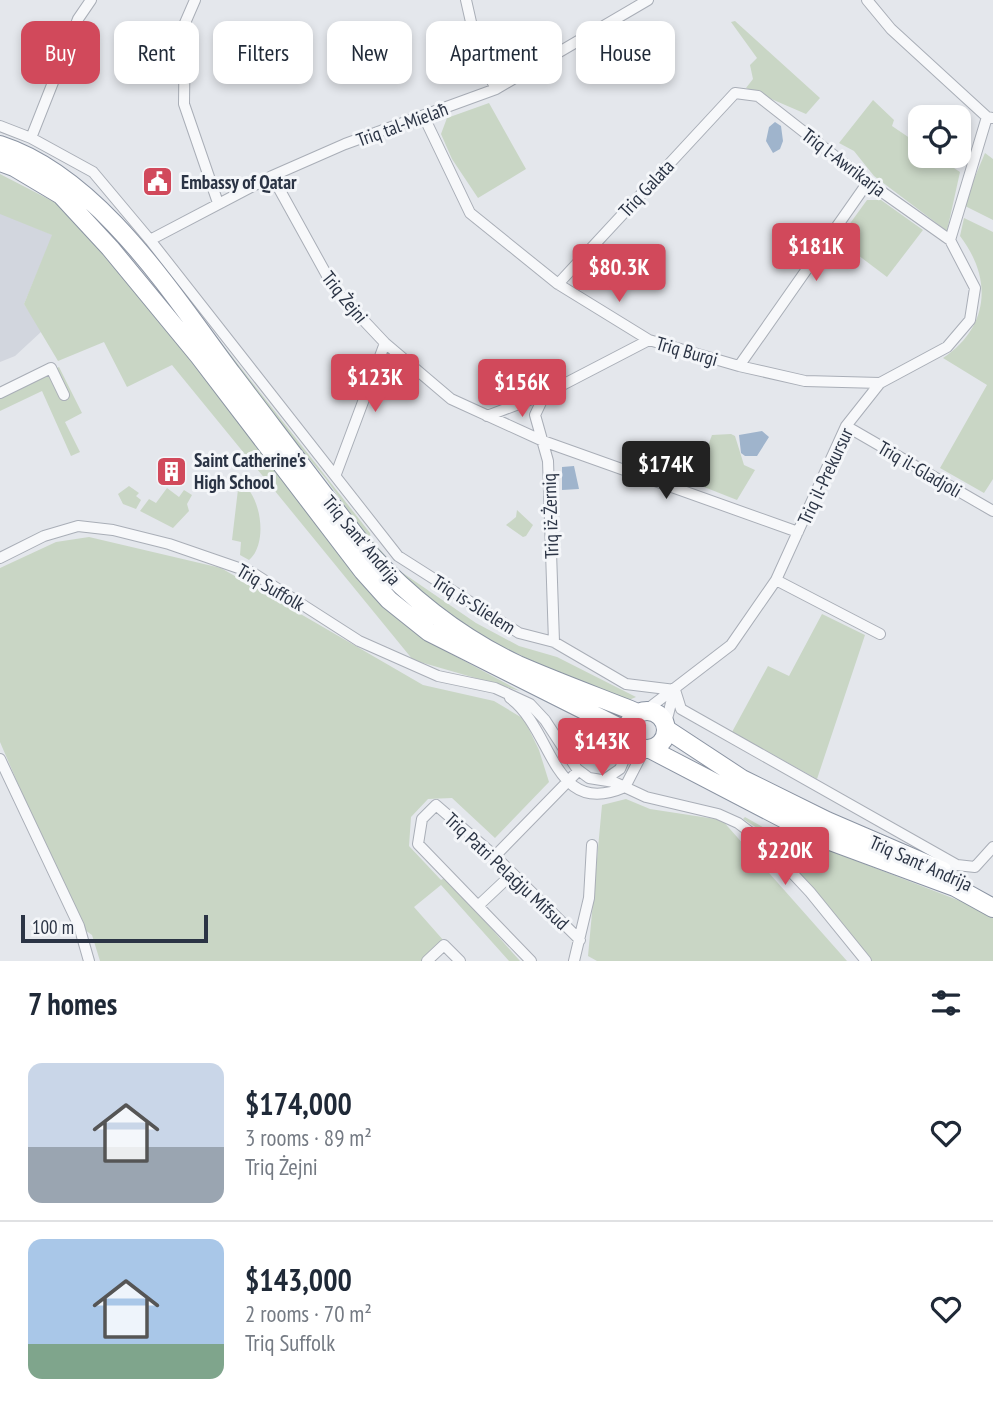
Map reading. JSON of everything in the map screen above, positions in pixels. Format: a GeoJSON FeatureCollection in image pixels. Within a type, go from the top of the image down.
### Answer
{"type":"FeatureCollection","features":[{"type":"Feature","properties":{"kind":"highway","name":"Triq Sant' Andrija"},"geometry":{"type":"LineString","coordinates":[[0,145],[23,153],[72,185],[125,236],[368,552],[402,589],[440,618],[516,664],[642,712],[660,715],[666,726],[742,779],[827,821],[993,895]]}},
{"type":"Feature","properties":{"kind":"highway","name":"Triq Sant' Andrija"},"geometry":{"type":"LineString","coordinates":[[0,162],[14,167],[61,195],[110,248],[199,356],[363,571],[389,600],[429,632],[817,835],[955,887],[993,908]]}},
{"type":"Feature","properties":{"kind":"highway"},"geometry":{"type":"LineString","coordinates":[[642,712],[630,721],[639,742],[662,742],[666,726]]}},
{"type":"Feature","properties":{"kind":"street"},"geometry":{"type":"LineString","coordinates":[[31,138],[78,19],[90,0]]}},
{"type":"Feature","properties":{"kind":"street"},"geometry":{"type":"LineString","coordinates":[[195,0],[185,23],[184,104],[218,204]]}},
{"type":"Feature","properties":{"kind":"street"},"geometry":{"type":"LineString","coordinates":[[466,0],[478,53],[496,89]]}},
{"type":"Feature","properties":{"kind":"street","name":"Triq tal-Mielaħ"},"geometry":{"type":"LineString","coordinates":[[150,240],[272,176],[345,144],[496,89],[648,0]]}},
{"type":"Feature","properties":{"kind":"street"},"geometry":{"type":"LineString","coordinates":[[867,0],[891,29],[990,118],[950,240]]}},
{"type":"Feature","properties":{"kind":"street","name":"Triq l-Awrikarja"},"geometry":{"type":"LineString","coordinates":[[735,93],[758,96],[868,182],[950,240]]}},
{"type":"Feature","properties":{"kind":"street","name":"Triq Galata"},"geometry":{"type":"LineString","coordinates":[[558,284],[735,93]]}},
{"type":"Feature","properties":{"kind":"street","name":"Triq Burgi"},"geometry":{"type":"LineString","coordinates":[[424,117],[470,213],[558,284],[649,340],[739,366],[805,380],[880,383]]}},
{"type":"Feature","properties":{"kind":"street","name":"Triq is-Slielem"},"geometry":{"type":"LineString","coordinates":[[0,126],[31,138],[93,172],[336,474],[398,556],[519,633],[554,642],[626,684],[675,690]]}},
{"type":"Feature","properties":{"kind":"street","name":"Triq Żejni"},"geometry":{"type":"LineString","coordinates":[[272,176],[335,290],[385,343],[451,399],[543,441],[798,532]]}},
{"type":"Feature","properties":{"kind":"street"},"geometry":{"type":"LineString","coordinates":[[739,366],[868,182]]}},
{"type":"Feature","properties":{"kind":"street","name":"Triq il-Prekursur"},"geometry":{"type":"LineString","coordinates":[[642,712],[675,690],[731,645],[776,580],[846,426],[880,383],[947,348],[970,320],[975,288],[950,240]]}},
{"type":"Feature","properties":{"kind":"street"},"geometry":{"type":"LineString","coordinates":[[487,416],[545,394],[649,340]]}},
{"type":"Feature","properties":{"kind":"street"},"geometry":{"type":"LineString","coordinates":[[336,474],[385,343]]}},
{"type":"Feature","properties":{"kind":"street"},"geometry":{"type":"LineString","coordinates":[[0,393],[51,368],[64,395]]}},
{"type":"Feature","properties":{"kind":"street","name":"Triq iż-Żerniq"},"geometry":{"type":"LineString","coordinates":[[545,394],[534,415],[548,461],[554,642]]}},
{"type":"Feature","properties":{"kind":"street","name":"Triq il-Gladjoli"},"geometry":{"type":"LineString","coordinates":[[846,426],[993,511]]}},
{"type":"Feature","properties":{"kind":"street","name":"Triq Suffolk"},"geometry":{"type":"LineString","coordinates":[[0,558],[44,536],[78,526],[113,530],[169,544],[253,573],[359,641],[438,676],[495,688],[538,711],[578,771]]}},
{"type":"Feature","properties":{"kind":"street"},"geometry":{"type":"LineString","coordinates":[[776,580],[880,634]]}},
{"type":"Feature","properties":{"kind":"street","name":"Triq Suffolk"},"geometry":{"type":"LineString","coordinates":[[495,688],[518,704],[568,782]]}},
{"type":"Feature","properties":{"kind":"street"},"geometry":{"type":"LineString","coordinates":[[666,726],[675,690]]}},
{"type":"Feature","properties":{"kind":"street"},"geometry":{"type":"LineString","coordinates":[[675,690],[681,709],[957,865],[975,867],[993,847]]}},
{"type":"Feature","properties":{"kind":"street"},"geometry":{"type":"LineString","coordinates":[[600,780],[609,778],[620,769],[639,742]]}},
{"type":"Feature","properties":{"kind":"street"},"geometry":{"type":"LineString","coordinates":[[625,787],[639,742]]}},
{"type":"Feature","properties":{"kind":"street"},"geometry":{"type":"LineString","coordinates":[[0,760],[79,926],[89,961]]}},
{"type":"Feature","properties":{"kind":"street"},"geometry":{"type":"LineString","coordinates":[[495,856],[578,771],[589,778],[625,787],[646,797],[703,809],[738,823],[762,842],[810,892],[866,961]]}},
{"type":"Feature","properties":{"kind":"street"},"geometry":{"type":"LineString","coordinates":[[568,782],[580,791],[592,794],[625,787]]}},
{"type":"Feature","properties":{"kind":"street","name":"Triq Patri Pelaġju Mifsud"},"geometry":{"type":"LineString","coordinates":[[479,905],[418,844],[422,819],[436,805],[495,856],[580,940]]}},
{"type":"Feature","properties":{"kind":"street"},"geometry":{"type":"LineString","coordinates":[[574,961],[589,898],[592,845]]}},
{"type":"Feature","properties":{"kind":"street"},"geometry":{"type":"LineString","coordinates":[[512,874],[479,905],[531,961]]}},
{"type":"Feature","properties":{"kind":"street"},"geometry":{"type":"LineString","coordinates":[[427,961],[444,945],[460,961]]}},
{"type":"Feature","properties":{"kind":"shaded area"},"geometry":{"type":"Polygon","coordinates":[[[0,213],[53,235],[24,304],[42,331],[15,356],[0,362],[0,213]]]}},
{"type":"Feature","properties":{"kind":"green space"},"geometry":{"type":"Polygon","coordinates":[[[735,21],[820,98],[806,114],[746,88],[753,79],[750,65],[757,58],[731,22],[735,21]]]}},
{"type":"Feature","properties":{"kind":"green space"},"geometry":{"type":"Polygon","coordinates":[[[873,100],[894,120],[892,126],[908,137],[908,168],[954,168],[960,172],[947,231],[874,176],[854,151],[839,143],[873,100]]]}},
{"type":"Feature","properties":{"kind":"green space"},"geometry":{"type":"Polygon","coordinates":[[[489,103],[526,169],[478,198],[452,159],[441,134],[447,118],[489,103]]]}},
{"type":"Feature","properties":{"kind":"green space"},"geometry":{"type":"Polygon","coordinates":[[[985,153],[993,159],[993,220],[963,205],[985,153]]]}},
{"type":"Feature","properties":{"kind":"green space"},"geometry":{"type":"Polygon","coordinates":[[[0,174],[58,204],[97,243],[386,606],[427,641],[520,691],[413,660],[172,365],[127,387],[104,342],[58,361],[24,304],[52,235],[0,214],[0,174]]]}},
{"type":"Feature","properties":{"kind":"green space"},"geometry":{"type":"Polygon","coordinates":[[[867,200],[881,200],[923,230],[887,277],[838,240],[867,200]]]}},
{"type":"Feature","properties":{"kind":"green space"},"geometry":{"type":"Polygon","coordinates":[[[964,218],[993,232],[993,479],[984,493],[940,468],[987,385],[943,358],[970,332],[981,302],[978,269],[960,236],[964,218]]]}},
{"type":"Feature","properties":{"kind":"green space"},"geometry":{"type":"Polygon","coordinates":[[[142,258],[158,262],[397,569],[476,623],[519,646],[557,657],[636,697],[629,700],[578,683],[470,631],[384,561],[326,479],[142,258]]]}},
{"type":"Feature","properties":{"kind":"green space"},"geometry":{"type":"Polygon","coordinates":[[[59,367],[82,413],[65,422],[80,452],[71,456],[42,391],[0,411],[0,396],[59,367]]]}},
{"type":"Feature","properties":{"kind":"green space"},"geometry":{"type":"Polygon","coordinates":[[[712,435],[735,436],[744,465],[755,470],[737,500],[694,483],[712,435]]]}},
{"type":"Feature","properties":{"kind":"green space"},"geometry":{"type":"Polygon","coordinates":[[[239,481],[253,496],[260,519],[259,542],[249,560],[240,555],[241,542],[232,540],[239,481]]]}},
{"type":"Feature","properties":{"kind":"green space"},"geometry":{"type":"Polygon","coordinates":[[[129,486],[139,493],[136,496],[141,500],[136,509],[123,504],[118,494],[129,486]]]}},
{"type":"Feature","properties":{"kind":"green space"},"geometry":{"type":"Polygon","coordinates":[[[167,488],[179,497],[184,490],[192,495],[187,504],[189,511],[173,528],[140,511],[149,499],[156,503],[167,488]]]}},
{"type":"Feature","properties":{"kind":"green space"},"geometry":{"type":"Polygon","coordinates":[[[517,510],[533,525],[523,537],[506,525],[516,517],[517,510]]]}},
{"type":"Feature","properties":{"kind":"green space"},"geometry":{"type":"Polygon","coordinates":[[[89,537],[221,568],[423,685],[494,701],[524,719],[539,750],[549,782],[495,838],[452,798],[428,799],[411,817],[409,846],[441,880],[446,877],[520,961],[509,961],[441,885],[414,907],[444,941],[421,961],[100,961],[92,935],[79,926],[0,742],[0,568],[56,542],[89,537]]]}},
{"type":"Feature","properties":{"kind":"green space"},"geometry":{"type":"Polygon","coordinates":[[[822,614],[865,635],[817,779],[732,732],[768,666],[789,676],[822,614]]]}},
{"type":"Feature","properties":{"kind":"green space"},"geometry":{"type":"Polygon","coordinates":[[[626,799],[650,809],[722,820],[847,961],[597,961],[588,956],[602,805],[626,799]]]}},
{"type":"Feature","properties":{"kind":"green space"},"geometry":{"type":"Polygon","coordinates":[[[745,817],[820,859],[826,849],[968,904],[993,918],[993,961],[871,961],[768,835],[743,819],[745,817]]]}},
{"type":"Feature","properties":{"kind":"water"},"geometry":{"type":"Polygon","coordinates":[[[775,122],[781,126],[783,141],[780,149],[773,153],[766,141],[769,127],[775,122]]]}},
{"type":"Feature","properties":{"kind":"water"},"geometry":{"type":"Polygon","coordinates":[[[762,431],[769,437],[757,456],[745,456],[741,453],[739,435],[762,431]]]}},
{"type":"Feature","properties":{"kind":"water"},"geometry":{"type":"Polygon","coordinates":[[[574,466],[579,489],[562,490],[562,467],[574,466]]]}},
{"type":"Feature","properties":{"kind":"place","name":"Embassy of Qatar"},"geometry":{"type":"Point","coordinates":[158,182]}},
{"type":"Feature","properties":{"kind":"place","name":"Saint Catherine's High School"},"geometry":{"type":"Point","coordinates":[171,471]}}]}
